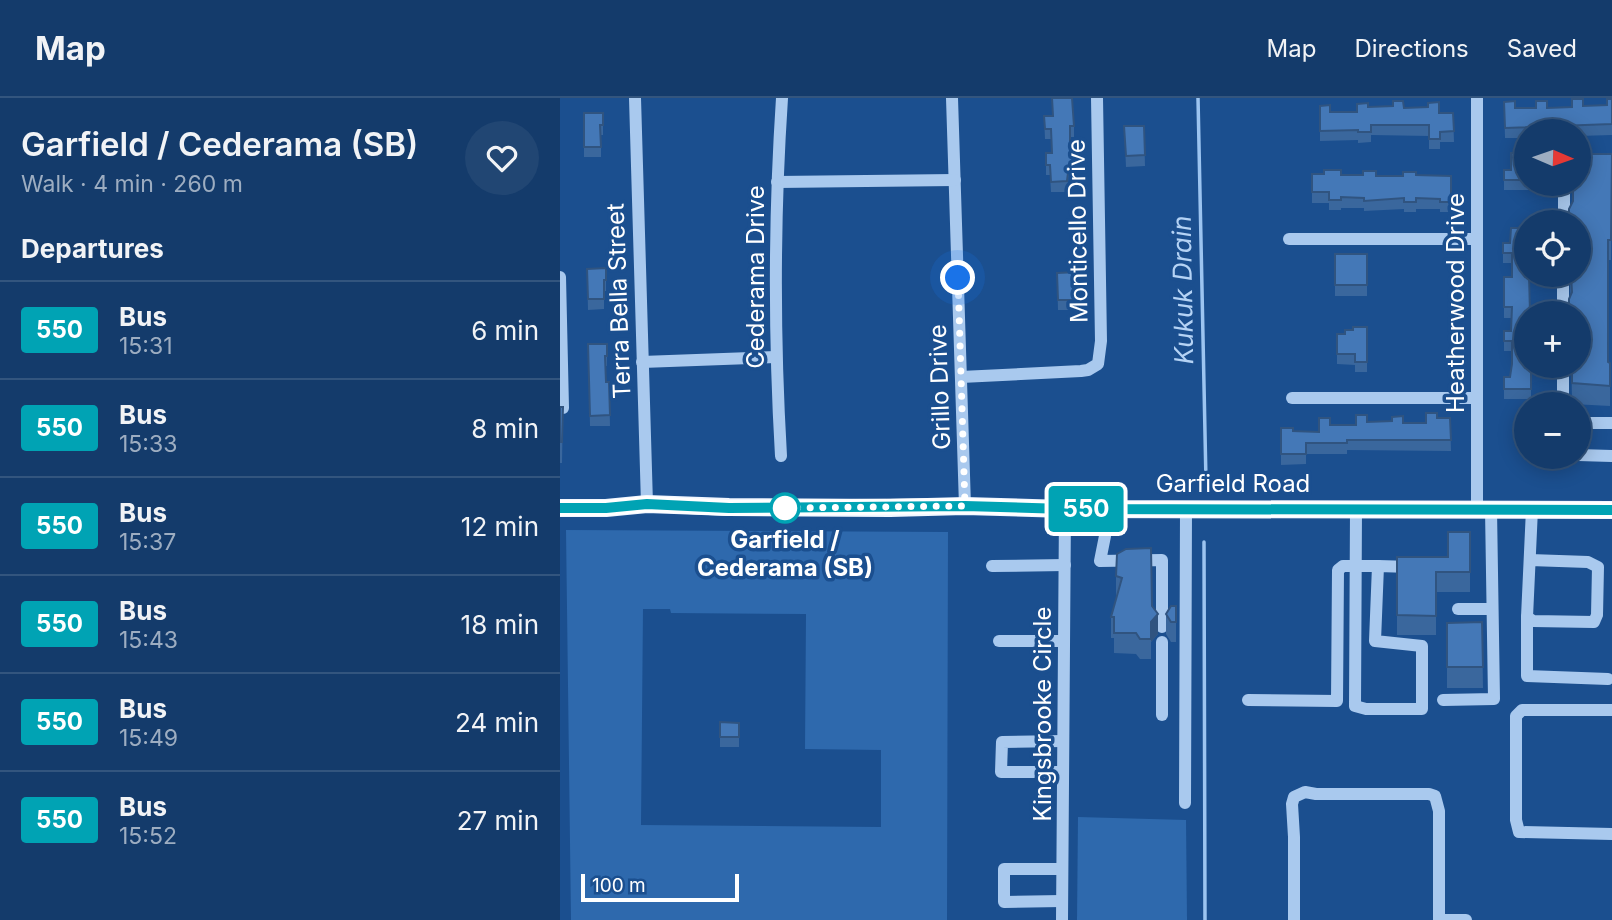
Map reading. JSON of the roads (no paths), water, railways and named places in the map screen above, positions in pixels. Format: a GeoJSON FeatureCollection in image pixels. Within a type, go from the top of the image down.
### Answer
{"type":"FeatureCollection","features":[{"type":"Feature","properties":{"kind":"main road","name":"Garfield Road"},"geometry":{"type":"LineString","coordinates":[[560,508],[606,508],[647,504],[729,508],[965,506],[1065,509],[1612,510]]}},
{"type":"Feature","properties":{"kind":"street","name":"Terra Bella Street"},"geometry":{"type":"LineString","coordinates":[[635,98],[647,504]]}},
{"type":"Feature","properties":{"kind":"street","name":"Cederama Drive"},"geometry":{"type":"LineString","coordinates":[[781,456],[776,357],[776,182],[782,98]]}},
{"type":"Feature","properties":{"kind":"street","name":"Grillo Drive"},"geometry":{"type":"LineString","coordinates":[[952,98],[965,506]]}},
{"type":"Feature","properties":{"kind":"street","name":"Monticello Drive"},"geometry":{"type":"LineString","coordinates":[[961,377],[1081,372],[1098,363],[1101,341],[1097,98]]}},
{"type":"Feature","properties":{"kind":"street","name":"Heatherwood Drive"},"geometry":{"type":"LineString","coordinates":[[1443,699],[1494,699],[1495,645],[1492,636],[1477,398],[1477,98]]}},
{"type":"Feature","properties":{"kind":"street"},"geometry":{"type":"LineString","coordinates":[[776,182],[955,180]]}},
{"type":"Feature","properties":{"kind":"street"},"geometry":{"type":"LineString","coordinates":[[1289,239],[1477,239]]}},
{"type":"Feature","properties":{"kind":"street"},"geometry":{"type":"LineString","coordinates":[[560,277],[563,408],[560,408]]}},
{"type":"Feature","properties":{"kind":"street"},"geometry":{"type":"LineString","coordinates":[[642,362],[776,357]]}},
{"type":"Feature","properties":{"kind":"street"},"geometry":{"type":"LineString","coordinates":[[1292,398],[1477,398]]}},
{"type":"Feature","properties":{"kind":"street"},"geometry":{"type":"LineString","coordinates":[[1591,423],[1612,423]]}},
{"type":"Feature","properties":{"kind":"street"},"geometry":{"type":"LineString","coordinates":[[1591,455],[1612,456]]}},
{"type":"Feature","properties":{"kind":"street","name":"Kingsbrooke Circle"},"geometry":{"type":"LineString","coordinates":[[1062,920],[1065,509]]}},
{"type":"Feature","properties":{"kind":"street"},"geometry":{"type":"LineString","coordinates":[[1106,509],[1105,536],[1100,561],[1162,560],[1162,627]]}},
{"type":"Feature","properties":{"kind":"street"},"geometry":{"type":"LineString","coordinates":[[1185,803],[1186,509]]}},
{"type":"Feature","properties":{"kind":"street"},"geometry":{"type":"LineString","coordinates":[[1356,509],[1355,706],[1366,709],[1422,709],[1422,646],[1375,641],[1378,566]]}},
{"type":"Feature","properties":{"kind":"street"},"geometry":{"type":"LineString","coordinates":[[1532,509],[1527,676],[1608,678]]}},
{"type":"Feature","properties":{"kind":"street"},"geometry":{"type":"LineString","coordinates":[[1527,617],[1533,621],[1594,622],[1597,615],[1598,568],[1588,562],[1530,560]]}},
{"type":"Feature","properties":{"kind":"street"},"geometry":{"type":"LineString","coordinates":[[992,566],[1065,565]]}},
{"type":"Feature","properties":{"kind":"street"},"geometry":{"type":"LineString","coordinates":[[1337,701],[1338,570],[1343,566],[1431,567]]}},
{"type":"Feature","properties":{"kind":"street"},"geometry":{"type":"LineString","coordinates":[[1458,609],[1492,608]]}},
{"type":"Feature","properties":{"kind":"street"},"geometry":{"type":"LineString","coordinates":[[1338,610],[1356,611]]}},
{"type":"Feature","properties":{"kind":"street"},"geometry":{"type":"LineString","coordinates":[[1162,613],[1186,613]]}},
{"type":"Feature","properties":{"kind":"street"},"geometry":{"type":"LineString","coordinates":[[999,641],[1064,641]]}},
{"type":"Feature","properties":{"kind":"street"},"geometry":{"type":"LineString","coordinates":[[1338,641],[1355,642]]}},
{"type":"Feature","properties":{"kind":"street"},"geometry":{"type":"LineString","coordinates":[[1162,642],[1162,715]]}},
{"type":"Feature","properties":{"kind":"street"},"geometry":{"type":"LineString","coordinates":[[1248,700],[1355,702]]}},
{"type":"Feature","properties":{"kind":"street"},"geometry":{"type":"LineString","coordinates":[[1612,710],[1522,710],[1516,716],[1519,832],[1612,834]]}},
{"type":"Feature","properties":{"kind":"street"},"geometry":{"type":"LineString","coordinates":[[1063,741],[1002,742],[1001,772],[1063,772]]}},
{"type":"Feature","properties":{"kind":"street"},"geometry":{"type":"LineString","coordinates":[[1294,920],[1292,804],[1294,797],[1305,792],[1435,796],[1439,811],[1439,920],[1466,920]]}},
{"type":"Feature","properties":{"kind":"street"},"geometry":{"type":"LineString","coordinates":[[1062,869],[1004,869],[1004,902],[1062,901]]}},
{"type":"Feature","properties":{"kind":"waterway","name":"Kukuk Drain"},"geometry":{"type":"LineString","coordinates":[[1198,98],[1206,481]]}},
{"type":"Feature","properties":{"kind":"waterway","name":"Kukuk Drain"},"geometry":{"type":"LineString","coordinates":[[1204,542],[1205,920]]}},
{"type":"Feature","properties":{"kind":"place","name":"Garfield / Cederama (SB)"},"geometry":{"type":"Point","coordinates":[785,508]}}]}
